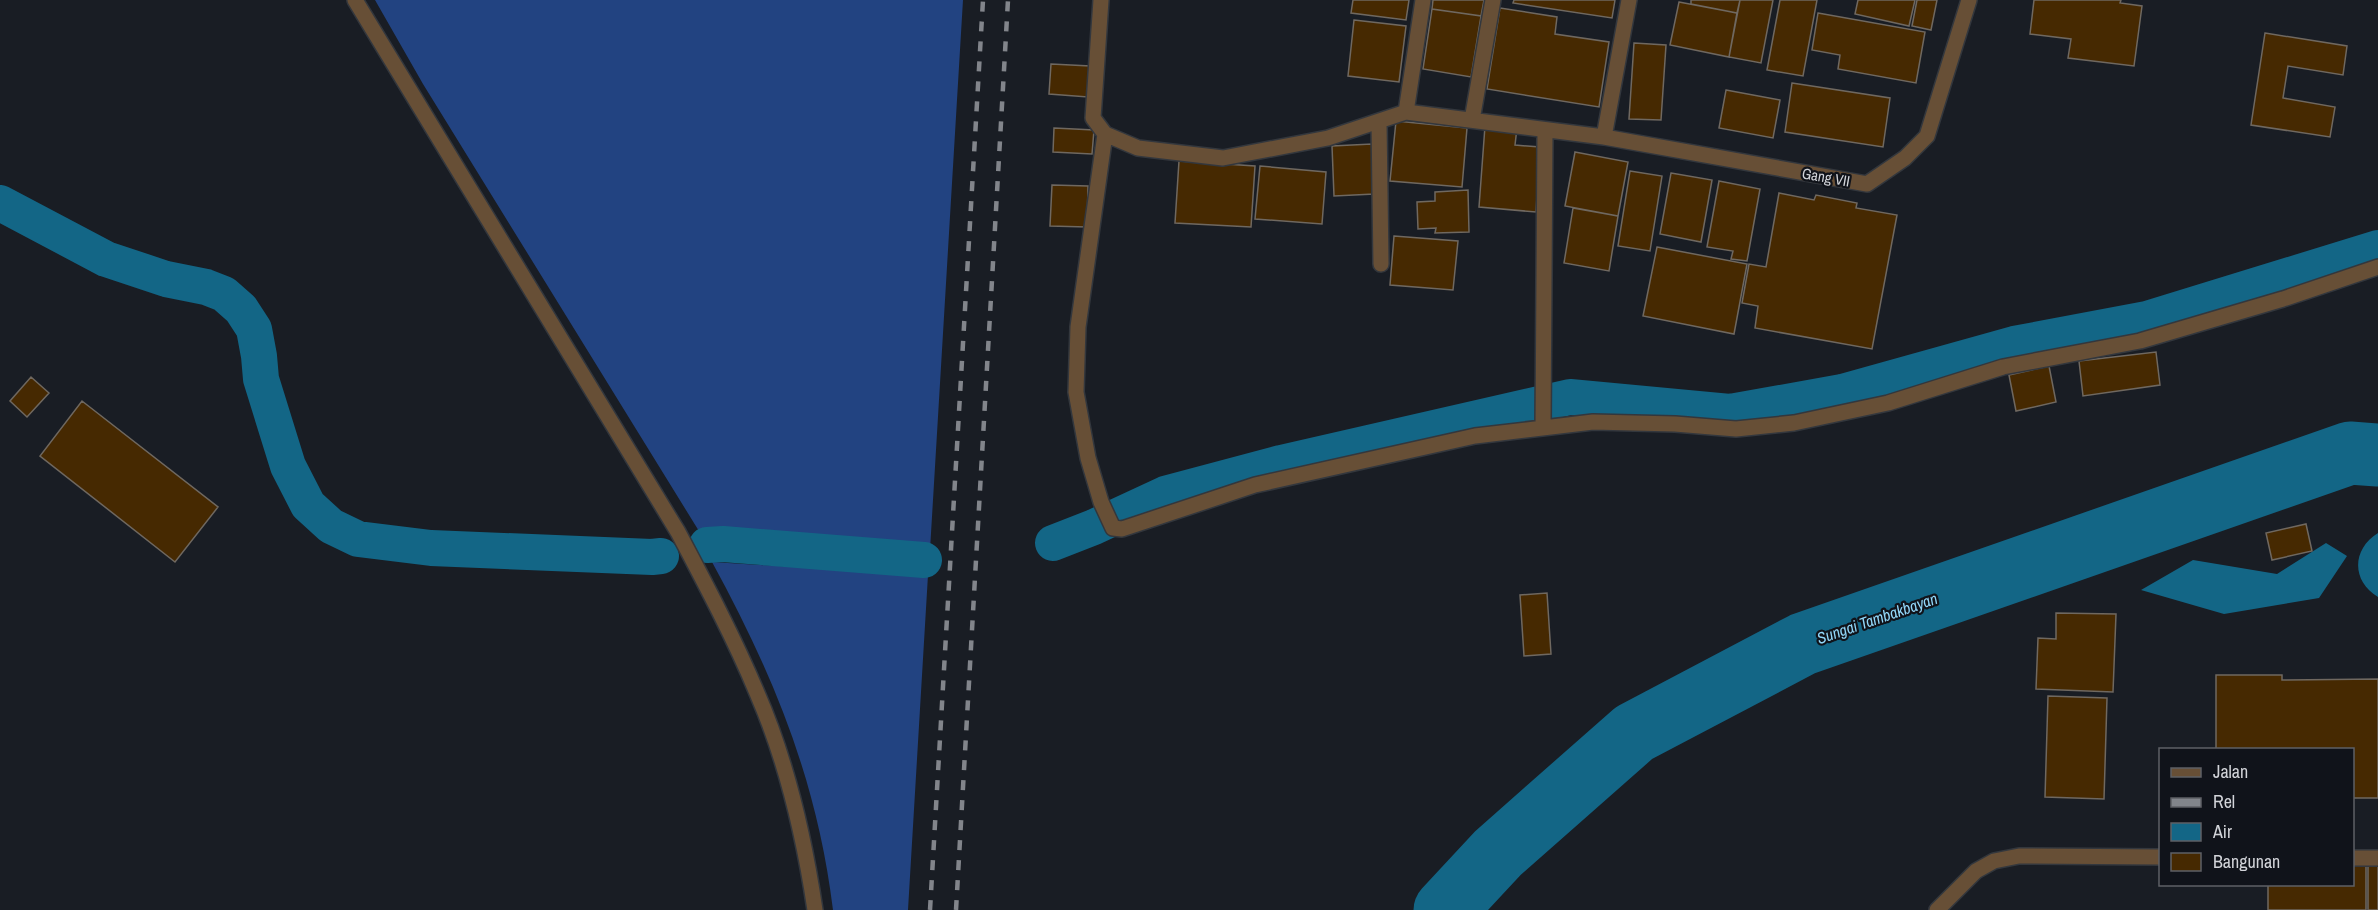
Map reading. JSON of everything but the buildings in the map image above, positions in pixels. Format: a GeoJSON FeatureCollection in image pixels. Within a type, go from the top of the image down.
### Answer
{"type":"FeatureCollection","features":[{"type":"Feature","properties":{"kind":"street"},"geometry":{"type":"LineString","coordinates":[[355,0],[678,532],[698,571],[754,684],[775,739],[800,824],[815,910]]}},
{"type":"Feature","properties":{"kind":"street"},"geometry":{"type":"LineString","coordinates":[[1101,0],[1093,118],[1105,134],[1138,148],[1223,158],[1328,138],[1406,112],[1423,0]]}},
{"type":"Feature","properties":{"kind":"street"},"geometry":{"type":"LineString","coordinates":[[1472,120],[1493,0]]}},
{"type":"Feature","properties":{"kind":"street"},"geometry":{"type":"LineString","coordinates":[[1604,137],[1629,0]]}},
{"type":"Feature","properties":{"kind":"street","name":"Gang VII"},"geometry":{"type":"LineString","coordinates":[[1406,112],[1604,137],[1867,184],[1905,158],[1927,136],[1969,0]]}},
{"type":"Feature","properties":{"kind":"street"},"geometry":{"type":"LineString","coordinates":[[1379,122],[1381,264]]}},
{"type":"Feature","properties":{"kind":"street"},"geometry":{"type":"LineString","coordinates":[[1543,428],[1545,131]]}},
{"type":"Feature","properties":{"kind":"street"},"geometry":{"type":"LineString","coordinates":[[1105,134],[1078,327],[1076,392],[1088,458],[1101,502],[1113,528],[1122,530],[1255,485],[1474,436],[1593,422],[1675,424],[1736,429],[1794,423],[1888,403],[2003,367],[2139,341],[2378,267]]}},
{"type":"Feature","properties":{"kind":"street"},"geometry":{"type":"LineString","coordinates":[[1937,910],[1976,872],[1994,861],[2019,856],[2159,857]]}},
{"type":"Feature","properties":{"kind":"street"},"geometry":{"type":"LineString","coordinates":[[2354,858],[2378,858]]}},
{"type":"Feature","properties":{"kind":"shaded area"},"geometry":{"type":"Polygon","coordinates":[[[375,0],[963,0],[930,550],[702,536],[423,84],[375,0]]]}},
{"type":"Feature","properties":{"kind":"shaded area"},"geometry":{"type":"Polygon","coordinates":[[[712,562],[928,575],[908,910],[833,910],[816,817],[790,730],[755,646],[712,562]]]}},
{"type":"Feature","properties":{"kind":"water"},"geometry":{"type":"Polygon","coordinates":[[[2378,533],[2378,597],[2363,582],[2358,565],[2363,548],[2378,533]]]}},
{"type":"Feature","properties":{"kind":"water"},"geometry":{"type":"Polygon","coordinates":[[[2326,543],[2347,556],[2319,598],[2224,614],[2141,590],[2193,560],[2277,574],[2326,543]]]}},
{"type":"Feature","properties":{"kind":"waterway"},"geometry":{"type":"LineString","coordinates":[[0,203],[106,259],[166,279],[206,287],[224,294],[241,309],[254,329],[261,379],[288,466],[308,505],[331,526],[358,539],[431,548],[661,556]]}},
{"type":"Feature","properties":{"kind":"waterway"},"geometry":{"type":"LineString","coordinates":[[1053,543],[1165,494],[1281,463],[1570,397],[1730,412],[1842,392],[2014,344],[2147,319],[2378,248]]}},
{"type":"Feature","properties":{"kind":"waterway","name":"Sungai Tambakbayan"},"geometry":{"type":"LineString","coordinates":[[1445,910],[1498,853],[1634,733],[1803,644],[2350,453],[2378,455]]}},
{"type":"Feature","properties":{"kind":"waterway"},"geometry":{"type":"LineString","coordinates":[[707,545],[723,544],[924,560]]}},
{"type":"Feature","properties":{"kind":"railway"},"geometry":{"type":"LineString","coordinates":[[930,910],[983,0]]}},
{"type":"Feature","properties":{"kind":"railway"},"geometry":{"type":"LineString","coordinates":[[956,910],[1008,0]]}}]}
